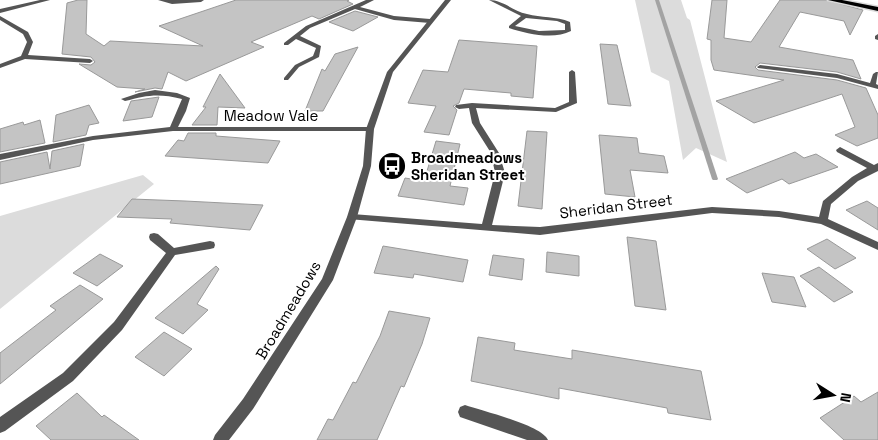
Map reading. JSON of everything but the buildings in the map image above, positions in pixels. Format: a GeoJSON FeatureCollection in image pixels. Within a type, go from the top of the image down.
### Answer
{"type":"FeatureCollection","features":[{"type":"Feature","properties":{"kind":"main road"},"geometry":{"type":"LineString","coordinates":[[831,0],[878,9]]}},
{"type":"Feature","properties":{"kind":"street"},"geometry":{"type":"LineString","coordinates":[[0,11],[47,0]]}},
{"type":"Feature","properties":{"kind":"street"},"geometry":{"type":"LineString","coordinates":[[161,0],[185,2],[200,0]]}},
{"type":"Feature","properties":{"kind":"street"},"geometry":{"type":"LineString","coordinates":[[286,44],[308,27],[371,0]]}},
{"type":"Feature","properties":{"kind":"street","name":"Broadmeadows"},"geometry":{"type":"LineString","coordinates":[[220,440],[248,404],[328,280],[352,217],[367,166],[370,129],[390,72],[448,0]]}},
{"type":"Feature","properties":{"kind":"street"},"geometry":{"type":"LineString","coordinates":[[492,0],[525,16],[558,19],[568,23],[568,31],[556,33],[522,30],[511,27],[525,16]]}},
{"type":"Feature","properties":{"kind":"street"},"geometry":{"type":"LineString","coordinates":[[355,7],[394,18],[430,21]]}},
{"type":"Feature","properties":{"kind":"street"},"geometry":{"type":"LineString","coordinates":[[0,18],[26,33],[30,42],[24,57]]}},
{"type":"Feature","properties":{"kind":"street"},"geometry":{"type":"LineString","coordinates":[[286,80],[297,66],[316,57],[319,47],[296,37]]}},
{"type":"Feature","properties":{"kind":"street"},"geometry":{"type":"LineString","coordinates":[[0,66],[24,57],[90,61]]}},
{"type":"Feature","properties":{"kind":"street"},"geometry":{"type":"LineString","coordinates":[[760,67],[837,76],[876,86],[876,74]]}},
{"type":"Feature","properties":{"kind":"street"},"geometry":{"type":"LineString","coordinates":[[459,107],[472,105],[556,110],[573,103],[572,72]]}},
{"type":"Feature","properties":{"kind":"street"},"geometry":{"type":"LineString","coordinates":[[125,98],[146,92],[167,93],[186,98],[182,112],[173,129]]}},
{"type":"Feature","properties":{"kind":"street"},"geometry":{"type":"LineString","coordinates":[[472,105],[476,124],[495,153],[500,173],[486,228]]}},
{"type":"Feature","properties":{"kind":"street","name":"Meadow Vale"},"geometry":{"type":"LineString","coordinates":[[0,157],[93,138],[173,129],[370,129]]}},
{"type":"Feature","properties":{"kind":"street"},"geometry":{"type":"LineString","coordinates":[[840,150],[876,167]]}},
{"type":"Feature","properties":{"kind":"street"},"geometry":{"type":"LineString","coordinates":[[824,222],[826,203],[855,179],[876,167]]}},
{"type":"Feature","properties":{"kind":"street","name":"Sheridan Street"},"geometry":{"type":"LineString","coordinates":[[352,217],[540,231],[712,210],[780,214],[824,222],[878,246]]}},
{"type":"Feature","properties":{"kind":"street"},"geometry":{"type":"LineString","coordinates":[[154,237],[172,252]]}},
{"type":"Feature","properties":{"kind":"street"},"geometry":{"type":"LineString","coordinates":[[0,426],[68,377],[112,332],[172,252],[210,245]]}},
{"type":"Feature","properties":{"kind":"street"},"geometry":{"type":"LineString","coordinates":[[465,412],[525,431],[541,440]]}},
{"type":"Feature","properties":{"kind":"shaded area"},"geometry":{"type":"Polygon","coordinates":[[[635,0],[681,0],[687,18],[690,20],[727,162],[696,148],[683,160],[669,81],[651,72],[635,0]]]}},
{"type":"Feature","properties":{"kind":"shaded area"},"geometry":{"type":"Polygon","coordinates":[[[143,175],[154,184],[0,309],[0,216],[143,175]]]}},
{"type":"Feature","properties":{"kind":"waterway"},"geometry":{"type":"LineString","coordinates":[[657,0],[715,179]]}},
{"type":"Feature","properties":{"kind":"place","name":"Broadmeadows Sheridan Street"},"geometry":{"type":"Point","coordinates":[392,166]}}]}
